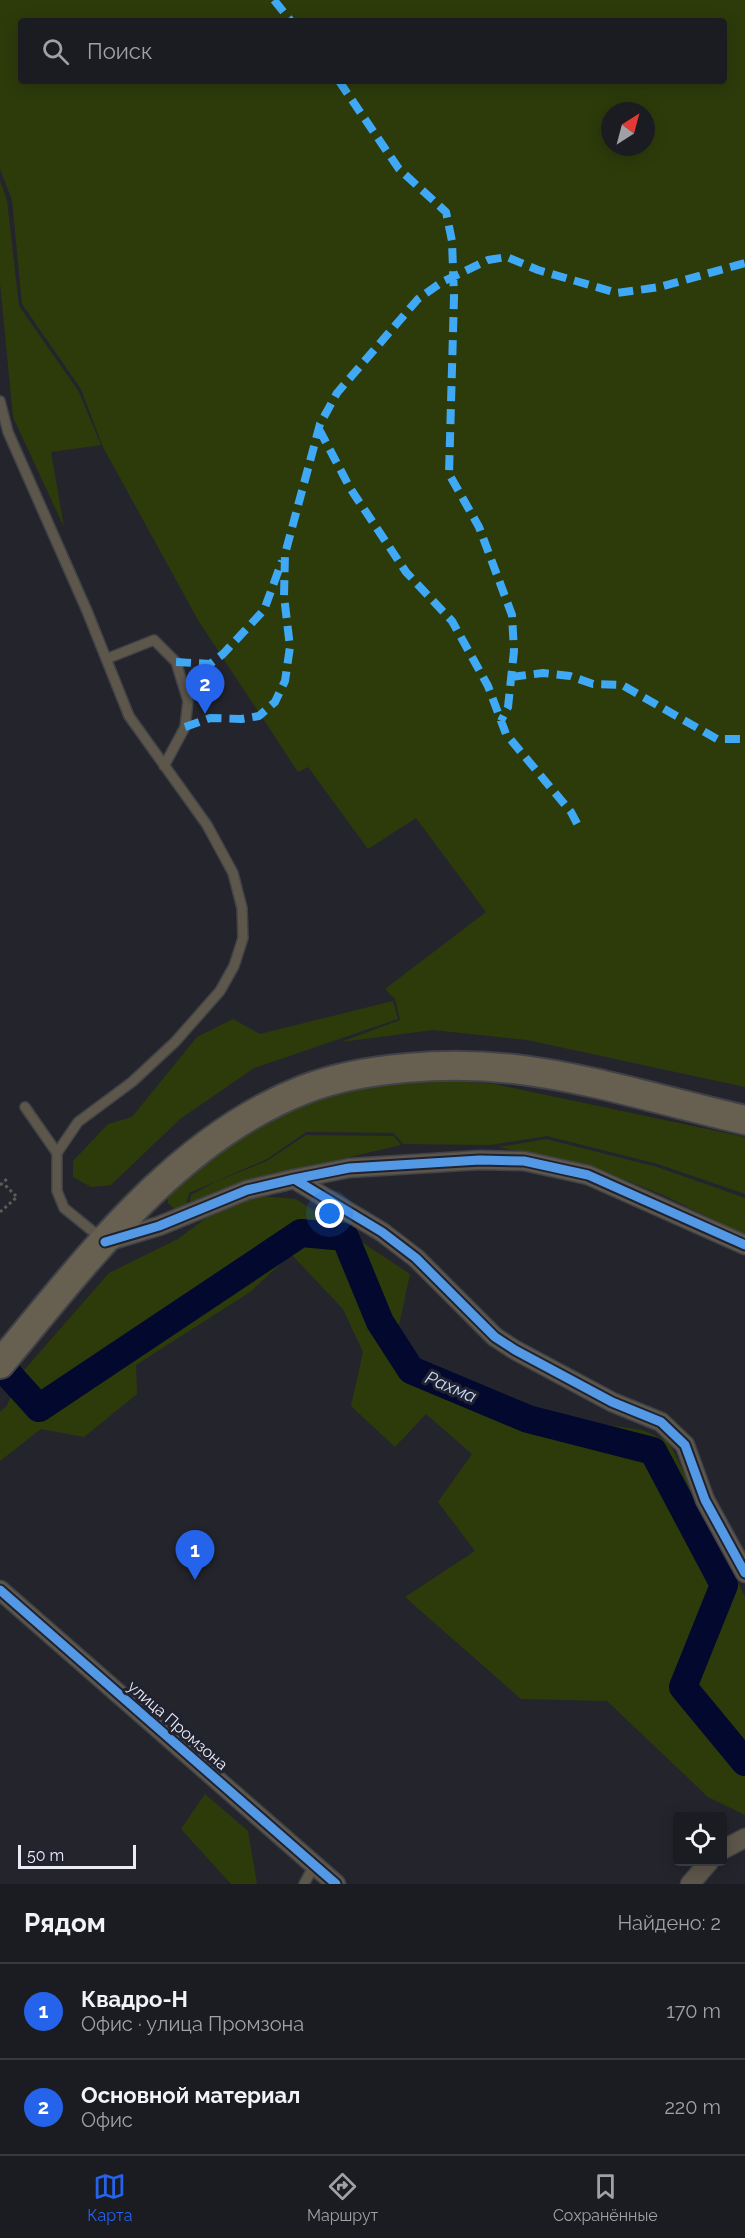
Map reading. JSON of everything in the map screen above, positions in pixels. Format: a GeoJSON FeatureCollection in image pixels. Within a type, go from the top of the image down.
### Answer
{"type":"FeatureCollection","features":[{"type":"Feature","properties":{"kind":"main road"},"geometry":{"type":"LineString","coordinates":[[7,1355],[105,1242],[161,1183],[219,1136],[255,1114],[304,1089],[351,1076],[458,1067],[515,1070],[602,1086],[745,1120]]}},
{"type":"Feature","properties":{"kind":"street"},"geometry":{"type":"LineString","coordinates":[[105,1242],[159,1226],[247,1190],[294,1179],[350,1168],[480,1160],[524,1161],[588,1175],[745,1245]]}},
{"type":"Feature","properties":{"kind":"street"},"geometry":{"type":"LineString","coordinates":[[294,1179],[382,1232],[416,1258],[495,1336],[515,1350],[612,1402],[661,1422],[685,1445],[705,1500],[745,1573]]}},
{"type":"Feature","properties":{"kind":"street","name":"улица Промзона"},"geometry":{"type":"LineString","coordinates":[[0,1590],[336,1884]]}},
{"type":"Feature","properties":{"kind":"street"},"geometry":{"type":"LineString","coordinates":[[727,1848],[745,1838]]}},
{"type":"Feature","properties":{"kind":"street"},"geometry":{"type":"LineString","coordinates":[[690,1884],[706,1866]]}},
{"type":"Feature","properties":{"kind":"lane"},"geometry":{"type":"LineString","coordinates":[[0,401],[8,432],[129,716],[207,825],[233,873],[242,908],[243,938],[234,966],[213,1000],[175,1042],[140,1074],[78,1122],[57,1153],[57,1191],[64,1208],[105,1242]]}},
{"type":"Feature","properties":{"kind":"lane"},"geometry":{"type":"LineString","coordinates":[[106,659],[154,640],[176,662],[188,701],[185,727],[164,766]]}},
{"type":"Feature","properties":{"kind":"lane"},"geometry":{"type":"LineString","coordinates":[[25,1107],[57,1153]]}},
{"type":"Feature","properties":{"kind":"lane"},"geometry":{"type":"LineString","coordinates":[[304,1884],[314,1866]]}},
{"type":"Feature","properties":{"kind":"path"},"geometry":{"type":"LineString","coordinates":[[0,1212],[17,1197],[2,1184],[8,1178]]}},
{"type":"Feature","properties":{"kind":"green space"},"geometry":{"type":"Polygon","coordinates":[[[0,0],[745,0],[745,1087],[527,1040],[433,1030],[341,1042],[400,1020],[395,999],[385,989],[486,912],[416,818],[368,849],[308,767],[298,772],[198,620],[103,447],[81,389],[22,304],[12,200],[0,169],[0,0]]]}},
{"type":"Feature","properties":{"kind":"green space"},"geometry":{"type":"Polygon","coordinates":[[[0,181],[7,200],[19,306],[79,392],[101,445],[51,452],[64,527],[13,417],[0,283],[0,181]]]}},
{"type":"Feature","properties":{"kind":"green space"},"geometry":{"type":"Polygon","coordinates":[[[393,1001],[398,1019],[254,1068],[180,1119],[111,1185],[91,1187],[73,1177],[73,1161],[108,1124],[132,1117],[197,1037],[233,1019],[260,1034],[393,1001]]]}},
{"type":"Feature","properties":{"kind":"green space"},"geometry":{"type":"Polygon","coordinates":[[[417,1078],[494,1084],[745,1137],[745,1194],[658,1164],[547,1136],[490,1145],[403,1144],[394,1133],[306,1132],[267,1159],[189,1193],[186,1206],[176,1210],[168,1203],[168,1190],[233,1135],[354,1083],[417,1078]]]}},
{"type":"Feature","properties":{"kind":"green space"},"geometry":{"type":"Polygon","coordinates":[[[306,1135],[394,1136],[401,1145],[255,1179],[189,1205],[191,1195],[215,1182],[267,1161],[306,1135]]]}},
{"type":"Feature","properties":{"kind":"green space"},"geometry":{"type":"Polygon","coordinates":[[[546,1139],[657,1167],[745,1198],[745,1235],[663,1195],[598,1169],[499,1147],[546,1139]]]}},
{"type":"Feature","properties":{"kind":"green space"},"geometry":{"type":"Polygon","coordinates":[[[238,1194],[296,1199],[410,1274],[392,1358],[491,1389],[531,1414],[642,1430],[669,1442],[745,1597],[745,1815],[708,1797],[607,1701],[521,1699],[405,1597],[475,1551],[438,1502],[472,1454],[426,1414],[395,1447],[351,1406],[363,1352],[343,1309],[291,1254],[250,1292],[136,1365],[137,1394],[84,1437],[41,1429],[0,1461],[0,1412],[6,1407],[25,1369],[109,1273],[178,1239],[238,1194]]]}},
{"type":"Feature","properties":{"kind":"green space"},"geometry":{"type":"Polygon","coordinates":[[[205,1794],[248,1831],[257,1884],[231,1884],[181,1829],[205,1794]]]}},
{"type":"Feature","properties":{"kind":"waterway","name":"Рахма"},"geometry":{"type":"LineString","coordinates":[[0,1365],[39,1408],[301,1233],[345,1237],[380,1322],[411,1370],[528,1419],[653,1451],[724,1585],[683,1687],[745,1762]]}},
{"type":"Feature","properties":{"kind":"marked path"},"geometry":{"type":"LineString","coordinates":[[274,0],[289,18]]}},
{"type":"Feature","properties":{"kind":"marked path"},"geometry":{"type":"LineString","coordinates":[[341,84],[399,169],[446,212],[452,241],[454,297],[449,474],[479,527],[512,615],[514,651],[508,707],[501,721]]}},
{"type":"Feature","properties":{"kind":"marked path"},"geometry":{"type":"LineString","coordinates":[[185,727],[210,718],[241,719],[259,716],[275,702],[285,681],[290,647],[284,596],[285,554],[320,424],[337,393],[418,299],[442,282],[488,260],[507,257],[538,270],[617,293],[660,287],[745,263]]}},
{"type":"Feature","properties":{"kind":"marked path"},"geometry":{"type":"LineString","coordinates":[[319,429],[350,488],[406,572],[452,621],[488,686],[506,734],[571,812],[580,829]]}},
{"type":"Feature","properties":{"kind":"marked path"},"geometry":{"type":"LineString","coordinates":[[176,662],[210,664],[223,654],[264,610],[282,561]]}},
{"type":"Feature","properties":{"kind":"marked path"},"geometry":{"type":"LineString","coordinates":[[511,677],[543,673],[570,676],[593,684],[622,685],[717,739],[745,739]]}},
{"type":"Feature","properties":{"kind":"cycle path"},"geometry":{"type":"LineString","coordinates":[[105,1242],[159,1226],[247,1190],[294,1179],[349,1168],[480,1160],[524,1161],[588,1175],[745,1245]]}},
{"type":"Feature","properties":{"kind":"cycle path"},"geometry":{"type":"LineString","coordinates":[[294,1179],[382,1232],[416,1258],[495,1337],[612,1402],[661,1422],[685,1445],[705,1500],[745,1573]]}},
{"type":"Feature","properties":{"kind":"cycle path"},"geometry":{"type":"LineString","coordinates":[[0,1590],[336,1884]]}},
{"type":"Feature","properties":{"kind":"place","name":"Основной материал"},"geometry":{"type":"Point","coordinates":[205,714]}},
{"type":"Feature","properties":{"kind":"place","name":"Квадро-Н"},"geometry":{"type":"Point","coordinates":[195,1580]}}]}
